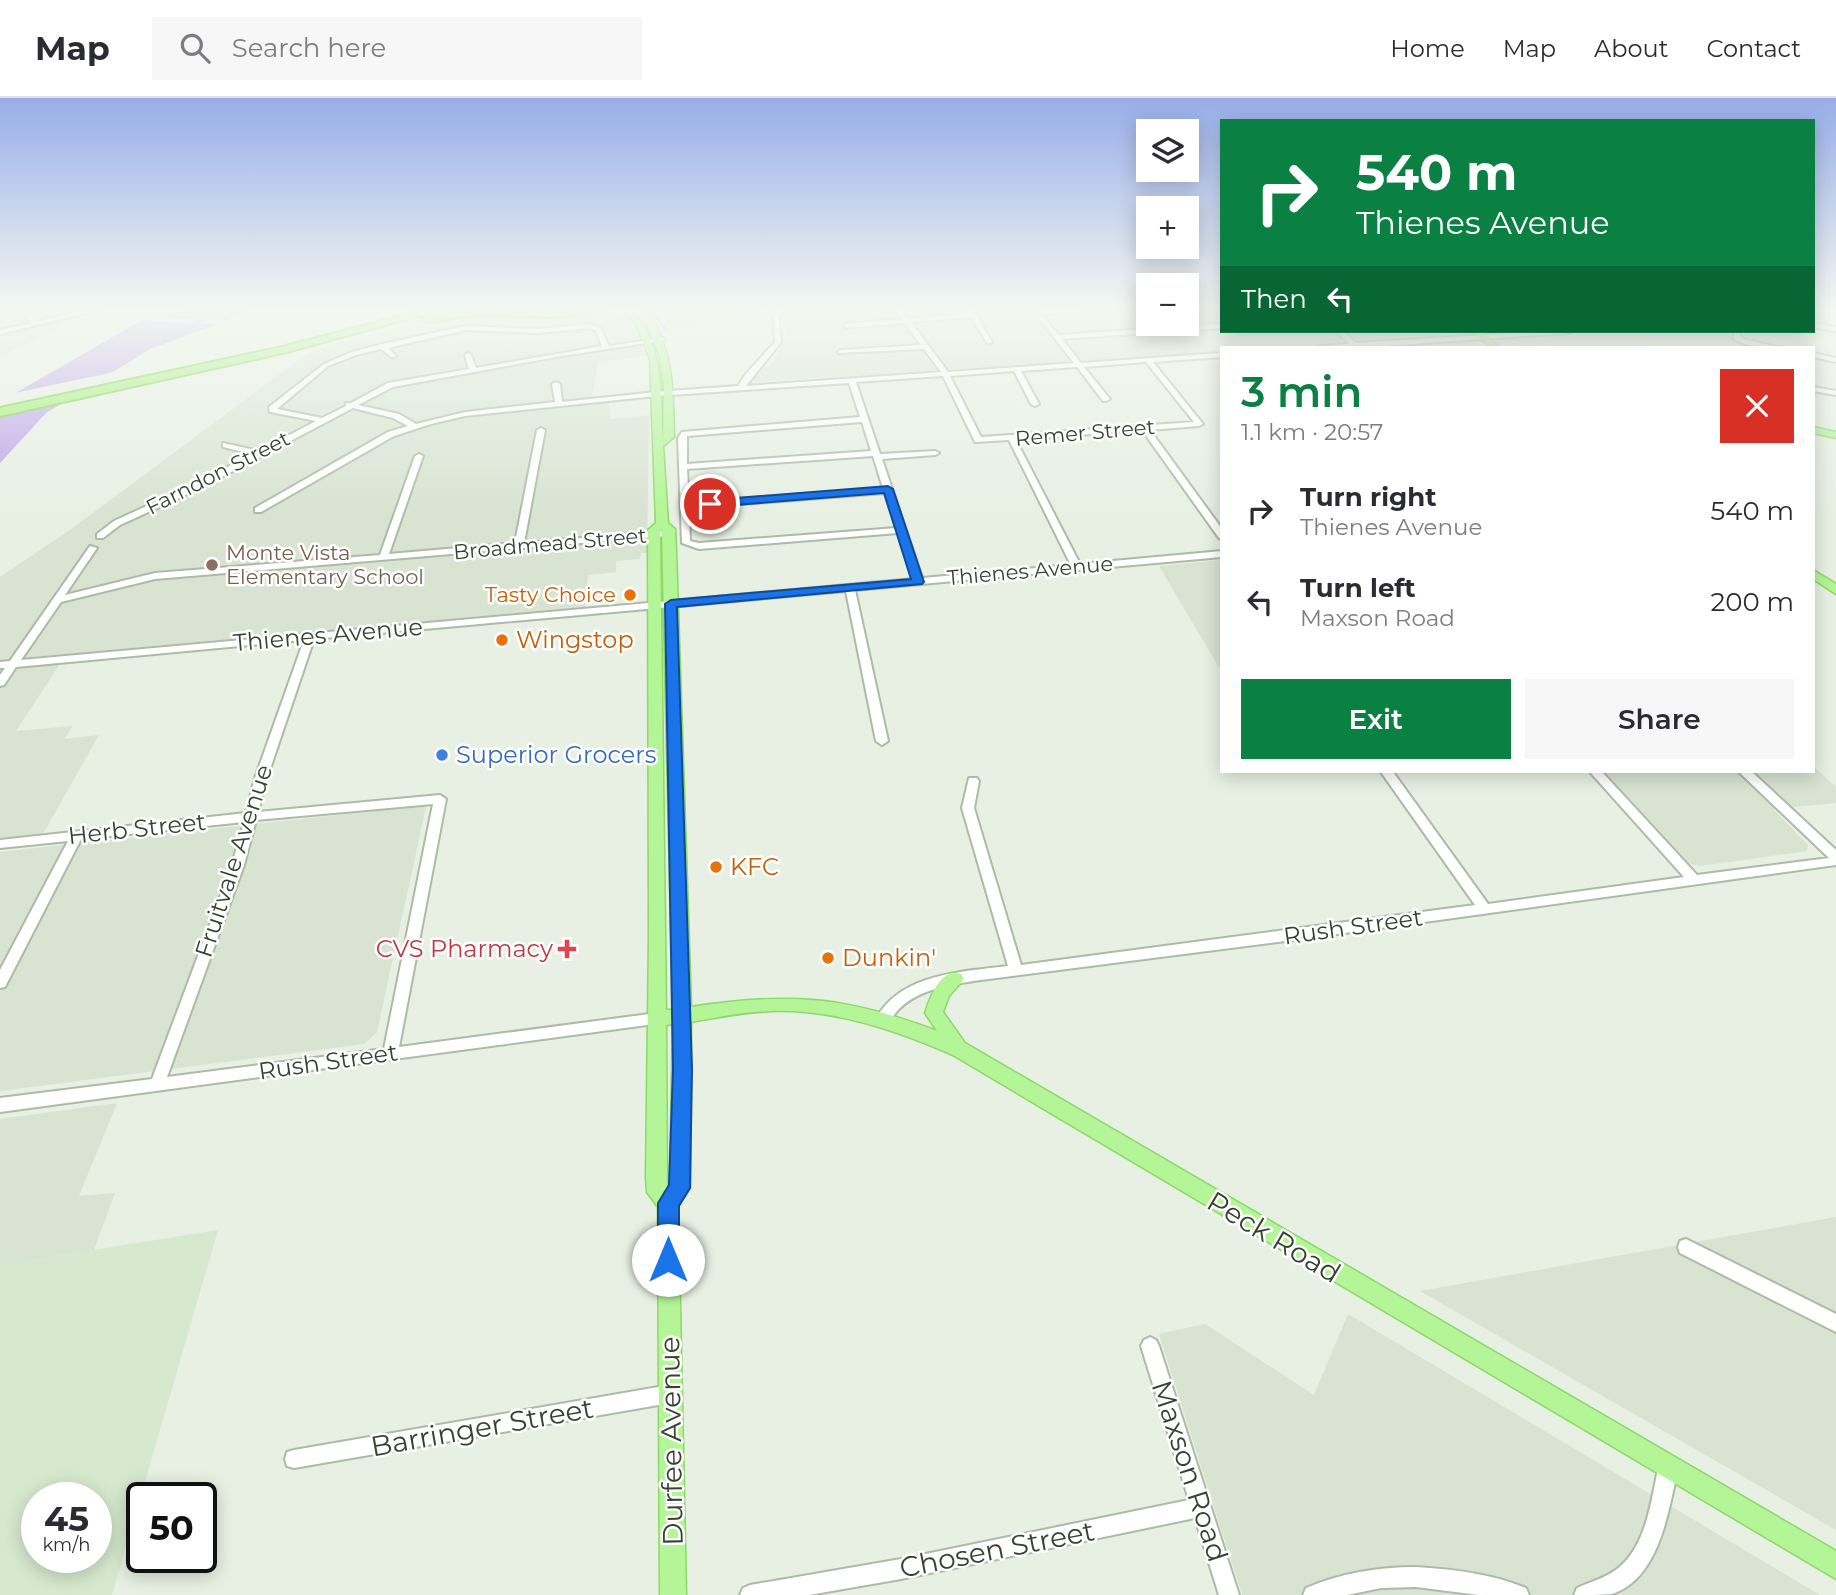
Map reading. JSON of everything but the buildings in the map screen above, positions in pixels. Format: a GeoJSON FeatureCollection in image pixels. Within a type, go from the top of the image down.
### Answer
{"type":"FeatureCollection","features":[{"type":"Feature","properties":{"kind":"highway"},"geometry":{"type":"LineString","coordinates":[[0,403],[117,378]]}},
{"type":"Feature","properties":{"kind":"highway"},"geometry":{"type":"LineString","coordinates":[[0,412],[159,378]]}},
{"type":"Feature","properties":{"kind":"main road"},"geometry":{"type":"LineString","coordinates":[[658,378],[662,393]]}},
{"type":"Feature","properties":{"kind":"main road"},"geometry":{"type":"LineString","coordinates":[[662,378],[662,393]]}},
{"type":"Feature","properties":{"kind":"main road","name":"Durfee Avenue"},"geometry":{"type":"LineString","coordinates":[[662,393],[656,438],[660,444],[665,528],[656,1177],[657,1192],[668,1203]]}},
{"type":"Feature","properties":{"kind":"main road"},"geometry":{"type":"LineString","coordinates":[[1815,430],[1836,435]]}},
{"type":"Feature","properties":{"kind":"main road"},"geometry":{"type":"LineString","coordinates":[[654,535],[654,530],[665,528]]}},
{"type":"Feature","properties":{"kind":"main road","name":"Durfee Avenue"},"geometry":{"type":"LineString","coordinates":[[654,535],[663,604],[673,742],[682,1016],[680,1188],[668,1203],[673,1595]]}},
{"type":"Feature","properties":{"kind":"main road"},"geometry":{"type":"LineString","coordinates":[[1815,575],[1836,590]]}},
{"type":"Feature","properties":{"kind":"main road"},"geometry":{"type":"LineString","coordinates":[[955,979],[941,992],[934,1013],[960,1049]]}},
{"type":"Feature","properties":{"kind":"main road","name":"Peck Road"},"geometry":{"type":"LineString","coordinates":[[657,1019],[759,1005],[818,1005],[904,1024],[960,1049],[1836,1566]]}},
{"type":"Feature","properties":{"kind":"street"},"geometry":{"type":"LineString","coordinates":[[311,378],[273,407],[273,410],[320,420]]}},
{"type":"Feature","properties":{"kind":"street","name":"Farndon Street"},"geometry":{"type":"LineString","coordinates":[[100,536],[117,523],[200,485],[349,405],[391,385],[430,378]]}},
{"type":"Feature","properties":{"kind":"street"},"geometry":{"type":"LineString","coordinates":[[740,388],[746,378]]}},
{"type":"Feature","properties":{"kind":"street"},"geometry":{"type":"LineString","coordinates":[[258,509],[368,445],[414,426],[478,409],[880,378]]}},
{"type":"Feature","properties":{"kind":"street","name":"Remer Street"},"geometry":{"type":"LineString","coordinates":[[947,378],[978,440],[1199,424]]}},
{"type":"Feature","properties":{"kind":"street"},"geometry":{"type":"LineString","coordinates":[[1021,378],[1035,404]]}},
{"type":"Feature","properties":{"kind":"street"},"geometry":{"type":"LineString","coordinates":[[1090,378],[1106,399]]}},
{"type":"Feature","properties":{"kind":"street"},"geometry":{"type":"LineString","coordinates":[[1162,378],[1199,424]]}},
{"type":"Feature","properties":{"kind":"street"},"geometry":{"type":"LineString","coordinates":[[852,380],[918,582]]}},
{"type":"Feature","properties":{"kind":"street"},"geometry":{"type":"LineString","coordinates":[[556,384],[559,403]]}},
{"type":"Feature","properties":{"kind":"street"},"geometry":{"type":"LineString","coordinates":[[1815,388],[1836,393]]}},
{"type":"Feature","properties":{"kind":"street"},"geometry":{"type":"LineString","coordinates":[[349,405],[400,417],[414,426]]}},
{"type":"Feature","properties":{"kind":"street"},"geometry":{"type":"LineString","coordinates":[[865,419],[685,434],[682,438],[686,543],[691,546],[901,530]]}},
{"type":"Feature","properties":{"kind":"street"},"geometry":{"type":"LineString","coordinates":[[1146,429],[1220,533]]}},
{"type":"Feature","properties":{"kind":"street"},"geometry":{"type":"LineString","coordinates":[[519,547],[541,430]]}},
{"type":"Feature","properties":{"kind":"street"},"geometry":{"type":"LineString","coordinates":[[1012,439],[1077,567]]}},
{"type":"Feature","properties":{"kind":"street"},"geometry":{"type":"LineString","coordinates":[[226,445],[260,454]]}},
{"type":"Feature","properties":{"kind":"street"},"geometry":{"type":"LineString","coordinates":[[683,467],[935,453]]}},
{"type":"Feature","properties":{"kind":"street"},"geometry":{"type":"LineString","coordinates":[[383,558],[419,456]]}},
{"type":"Feature","properties":{"kind":"street"},"geometry":{"type":"LineString","coordinates":[[684,506],[888,489]]}},
{"type":"Feature","properties":{"kind":"street","name":"Broadmead Street"},"geometry":{"type":"LineString","coordinates":[[57,600],[155,576],[654,535]]}},
{"type":"Feature","properties":{"kind":"street"},"geometry":{"type":"LineString","coordinates":[[0,683],[93,548]]}},
{"type":"Feature","properties":{"kind":"street","name":"Thienes Avenue"},"geometry":{"type":"LineString","coordinates":[[0,665],[1220,554]]}},
{"type":"Feature","properties":{"kind":"street"},"geometry":{"type":"LineString","coordinates":[[850,588],[882,741]]}},
{"type":"Feature","properties":{"kind":"street","name":"Fruitvale Avenue"},"geometry":{"type":"LineString","coordinates":[[157,1084],[238,865],[277,728],[310,637]]}},
{"type":"Feature","properties":{"kind":"street"},"geometry":{"type":"LineString","coordinates":[[1388,773],[1485,909]]}},
{"type":"Feature","properties":{"kind":"street"},"geometry":{"type":"LineString","coordinates":[[1597,773],[1693,879]]}},
{"type":"Feature","properties":{"kind":"street"},"geometry":{"type":"LineString","coordinates":[[1746,773],[1836,859]]}},
{"type":"Feature","properties":{"kind":"street"},"geometry":{"type":"LineString","coordinates":[[972,780],[968,808],[1016,971]]}},
{"type":"Feature","properties":{"kind":"street","name":"Herb Street"},"geometry":{"type":"LineString","coordinates":[[0,844],[251,816],[440,799],[390,1054]]}},
{"type":"Feature","properties":{"kind":"street"},"geometry":{"type":"LineString","coordinates":[[0,983],[77,836]]}},
{"type":"Feature","properties":{"kind":"street","name":"Rush Street"},"geometry":{"type":"LineString","coordinates":[[883,1019],[891,1006],[903,995],[936,982],[1836,859]]}},
{"type":"Feature","properties":{"kind":"street","name":"Rush Street"},"geometry":{"type":"LineString","coordinates":[[0,1105],[657,1019]]}},
{"type":"Feature","properties":{"kind":"street"},"geometry":{"type":"LineString","coordinates":[[1686,1247],[1836,1323]]}},
{"type":"Feature","properties":{"kind":"street","name":"Maxson Road"},"geometry":{"type":"LineString","coordinates":[[1150,1346],[1229,1595]]}},
{"type":"Feature","properties":{"kind":"street","name":"Barringer Street"},"geometry":{"type":"LineString","coordinates":[[294,1459],[670,1394]]}},
{"type":"Feature","properties":{"kind":"street"},"geometry":{"type":"LineString","coordinates":[[1584,1595],[1611,1583],[1629,1571],[1655,1524],[1668,1469]]}},
{"type":"Feature","properties":{"kind":"street","name":"Chosen Street"},"geometry":{"type":"LineString","coordinates":[[750,1595],[901,1569],[1201,1507]]}},
{"type":"Feature","properties":{"kind":"street"},"geometry":{"type":"LineString","coordinates":[[1313,1595],[1379,1578],[1415,1577],[1456,1579],[1520,1595]]}},
{"type":"Feature","properties":{"kind":"shaded area"},"geometry":{"type":"Polygon","coordinates":[[[42,378],[103,378],[46,413],[0,463],[0,402],[42,378]]]}},
{"type":"Feature","properties":{"kind":"shaded area"},"geometry":{"type":"Polygon","coordinates":[[[275,378],[595,378],[591,401],[609,399],[610,419],[649,415],[647,553],[641,553],[640,559],[616,561],[616,572],[588,575],[585,607],[0,660],[0,577],[70,530],[275,378]]]}},
{"type":"Feature","properties":{"kind":"shaded area"},"geometry":{"type":"Polygon","coordinates":[[[753,378],[819,378],[755,382],[753,378]]]}},
{"type":"Feature","properties":{"kind":"shaded area"},"geometry":{"type":"Polygon","coordinates":[[[1220,560],[1220,669],[1159,566],[1220,560]]]}},
{"type":"Feature","properties":{"kind":"shaded area"},"geometry":{"type":"Polygon","coordinates":[[[60,664],[16,731],[73,726],[64,739],[99,735],[43,834],[0,838],[0,670],[60,664]]]}},
{"type":"Feature","properties":{"kind":"shaded area"},"geometry":{"type":"Polygon","coordinates":[[[1815,768],[1836,787],[1836,803],[1773,809],[1808,845],[1807,851],[1700,866],[1688,863],[1605,773],[1815,773],[1815,768]]]}},
{"type":"Feature","properties":{"kind":"shaded area"},"geometry":{"type":"Polygon","coordinates":[[[426,807],[377,1032],[364,1044],[0,1091],[0,852],[426,807]]]}},
{"type":"Feature","properties":{"kind":"shaded area"},"geometry":{"type":"Polygon","coordinates":[[[117,1103],[79,1196],[115,1193],[94,1250],[0,1265],[0,1119],[117,1103]]]}},
{"type":"Feature","properties":{"kind":"shaded area"},"geometry":{"type":"Polygon","coordinates":[[[1836,1217],[1836,1530],[1420,1291],[1836,1217]]]}},
{"type":"Feature","properties":{"kind":"shaded area"},"geometry":{"type":"Polygon","coordinates":[[[218,1230],[145,1482],[126,1482],[126,1547],[112,1595],[0,1595],[0,1265],[218,1230]]]}},
{"type":"Feature","properties":{"kind":"shaded area"},"geometry":{"type":"Polygon","coordinates":[[[1348,1314],[1820,1595],[1242,1595],[1159,1334],[1205,1324],[1314,1395],[1348,1314]]]}},
{"type":"Feature","properties":{"kind":"pier"},"geometry":{"type":"Polygon","coordinates":[[[86,378],[108,378],[71,401],[0,416],[0,398],[86,378]]]}},
{"type":"Feature","properties":{"kind":"place","name":"Monte Vista Elementary School"},"geometry":{"type":"Point","coordinates":[212,565]}},
{"type":"Feature","properties":{"kind":"place","name":"Tasty Choice"},"geometry":{"type":"Point","coordinates":[630,595]}},
{"type":"Feature","properties":{"kind":"place","name":"Wingstop"},"geometry":{"type":"Point","coordinates":[502,640]}},
{"type":"Feature","properties":{"kind":"place","name":"Superior Grocers"},"geometry":{"type":"Point","coordinates":[442,755]}},
{"type":"Feature","properties":{"kind":"place","name":"KFC"},"geometry":{"type":"Point","coordinates":[716,867]}},
{"type":"Feature","properties":{"kind":"place","name":"CVS Pharmacy"},"geometry":{"type":"Point","coordinates":[567,949]}},
{"type":"Feature","properties":{"kind":"place","name":"Dunkin'"},"geometry":{"type":"Point","coordinates":[828,958]}},
{"type":"Feature","properties":{"kind":"route"},"geometry":{"type":"LineString","coordinates":[[668,1260],[668,1203],[680,1188],[683,1069],[671,604],[918,582],[888,489],[710,504]]}}]}
